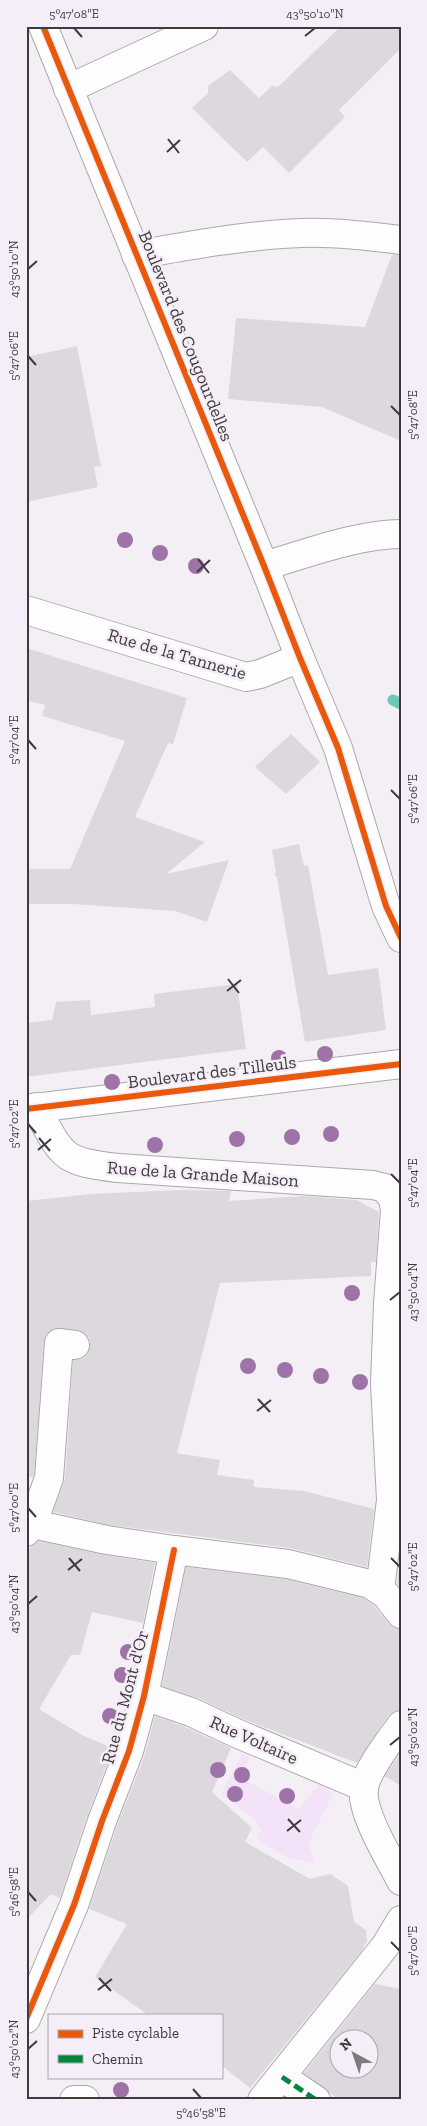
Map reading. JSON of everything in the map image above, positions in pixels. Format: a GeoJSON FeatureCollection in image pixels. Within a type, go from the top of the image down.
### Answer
{"type":"FeatureCollection","features":[{"type":"Feature","properties":{"kind":"street","name":"Boulevard des Cougourdelles"},"geometry":{"type":"LineString","coordinates":[[43,26],[300,658]]}},
{"type":"Feature","properties":{"kind":"street"},"geometry":{"type":"LineString","coordinates":[[68,89],[204,26]]}},
{"type":"Feature","properties":{"kind":"street"},"geometry":{"type":"LineString","coordinates":[[136,255],[224,241],[303,233],[345,234],[401,240]]}},
{"type":"Feature","properties":{"kind":"street"},"geometry":{"type":"LineString","coordinates":[[264,566],[358,540],[388,534],[401,534]]}},
{"type":"Feature","properties":{"kind":"street","name":"Rue de la Tannerie"},"geometry":{"type":"LineString","coordinates":[[26,610],[246,677],[260,674],[300,658]]}},
{"type":"Feature","properties":{"kind":"street"},"geometry":{"type":"LineString","coordinates":[[300,658],[338,748],[386,906],[401,938]]}},
{"type":"Feature","properties":{"kind":"street","name":"Boulevard des Tilleuls"},"geometry":{"type":"LineString","coordinates":[[31,1108],[401,1064]]}},
{"type":"Feature","properties":{"kind":"street","name":"Rue de la Grande Maison"},"geometry":{"type":"LineString","coordinates":[[31,1108],[59,1148],[70,1158],[83,1163],[118,1168],[373,1185],[385,1188],[397,1198]]}},
{"type":"Feature","properties":{"kind":"street"},"geometry":{"type":"LineString","coordinates":[[380,1590],[391,1500],[385,1384],[388,1304],[397,1198]]}},
{"type":"Feature","properties":{"kind":"street"},"geometry":{"type":"LineString","coordinates":[[75,1345],[59,1343],[48,1478],[29,1524],[107,1540],[288,1564],[370,1584],[380,1590],[401,1614]]}},
{"type":"Feature","properties":{"kind":"street","name":"Rue du Mont d'Or"},"geometry":{"type":"LineString","coordinates":[[26,2019],[74,1905],[102,1821],[129,1751],[144,1696],[174,1550]]}},
{"type":"Feature","properties":{"kind":"street","name":"Rue Voltaire"},"geometry":{"type":"LineString","coordinates":[[144,1696],[191,1712],[236,1734],[364,1787]]}},
{"type":"Feature","properties":{"kind":"street"},"geometry":{"type":"LineString","coordinates":[[401,1724],[380,1756],[364,1787],[366,1810],[401,1881]]}},
{"type":"Feature","properties":{"kind":"street"},"geometry":{"type":"LineString","coordinates":[[262,2100],[393,1952],[401,1920]]}},
{"type":"Feature","properties":{"kind":"street"},"geometry":{"type":"LineString","coordinates":[[282,2076],[316,2100]]}},
{"type":"Feature","properties":{"kind":"street"},"geometry":{"type":"LineString","coordinates":[[74,2100],[85,2100]]}},
{"type":"Feature","properties":{"kind":"shaded area"},"geometry":{"type":"Polygon","coordinates":[[[243,1752],[250,1758],[241,1778],[299,1809],[321,1782],[333,1794],[308,1844],[316,1864],[286,1857],[256,1838],[261,1830],[253,1818],[221,1794],[243,1752]]]}},
{"type":"Feature","properties":{"kind":"building"},"geometry":{"type":"Polygon","coordinates":[[[341,26],[401,26],[401,48],[339,110],[345,117],[289,173],[263,147],[247,162],[192,108],[208,93],[208,86],[230,70],[259,98],[272,86],[278,87],[341,26]]]}},
{"type":"Feature","properties":{"kind":"building"},"geometry":{"type":"Polygon","coordinates":[[[392,255],[401,255],[401,441],[322,407],[228,399],[236,318],[365,327],[392,255]]]}},
{"type":"Feature","properties":{"kind":"building"},"geometry":{"type":"Polygon","coordinates":[[[77,346],[101,466],[94,467],[98,487],[26,502],[26,357],[77,346]]]}},
{"type":"Feature","properties":{"kind":"building"},"geometry":{"type":"Polygon","coordinates":[[[26,648],[187,698],[173,744],[168,743],[135,817],[205,842],[166,874],[229,860],[207,922],[175,911],[73,904],[26,904],[26,869],[70,869],[125,741],[42,716],[45,705],[26,700],[26,648]]]}},
{"type":"Feature","properties":{"kind":"building"},"geometry":{"type":"Polygon","coordinates":[[[291,734],[320,762],[286,794],[255,767],[291,734]]]}},
{"type":"Feature","properties":{"kind":"building"},"geometry":{"type":"Polygon","coordinates":[[[299,844],[304,866],[308,865],[328,975],[378,968],[386,1030],[305,1042],[277,878],[274,873],[276,873],[272,850],[299,844]]]}},
{"type":"Feature","properties":{"kind":"building"},"geometry":{"type":"Polygon","coordinates":[[[237,984],[246,1049],[26,1077],[26,1023],[52,1020],[56,1002],[90,1000],[91,1015],[155,1007],[154,994],[237,984]]]}},
{"type":"Feature","properties":{"kind":"building"},"geometry":{"type":"Polygon","coordinates":[[[180,1190],[231,1191],[229,1201],[303,1196],[357,1200],[379,1212],[376,1262],[371,1262],[371,1276],[220,1283],[177,1453],[220,1460],[217,1475],[254,1480],[254,1487],[304,1491],[374,1509],[367,1567],[290,1548],[110,1525],[53,1512],[65,1479],[73,1360],[82,1359],[88,1354],[90,1347],[89,1338],[84,1332],[77,1330],[53,1329],[47,1334],[44,1341],[34,1475],[33,1477],[26,1476],[26,1201],[91,1194],[180,1190]]]}},
{"type":"Feature","properties":{"kind":"building"},"geometry":{"type":"Polygon","coordinates":[[[39,1541],[155,1563],[143,1623],[92,1612],[80,1655],[71,1655],[39,1709],[82,1735],[113,1748],[87,1816],[60,1898],[51,1894],[26,1920],[26,1553],[39,1541]]]}},
{"type":"Feature","properties":{"kind":"building"},"geometry":{"type":"Polygon","coordinates":[[[401,1549],[401,1588],[397,1584],[401,1549]]]}},
{"type":"Feature","properties":{"kind":"building"},"geometry":{"type":"Polygon","coordinates":[[[186,1567],[285,1579],[364,1598],[375,1607],[389,1624],[401,1629],[401,1710],[394,1711],[388,1716],[357,1763],[243,1719],[198,1698],[162,1686],[186,1567]]]}},
{"type":"Feature","properties":{"kind":"building"},"geometry":{"type":"Polygon","coordinates":[[[155,1716],[185,1727],[231,1748],[212,1792],[252,1828],[245,1842],[310,1879],[330,1874],[348,1886],[354,1922],[366,1930],[367,1941],[361,1952],[250,2088],[222,2066],[222,2014],[147,2014],[95,1977],[127,1924],[89,1909],[117,1826],[144,1757],[155,1716]]]}},
{"type":"Feature","properties":{"kind":"building"},"geometry":{"type":"Polygon","coordinates":[[[401,1752],[401,1786],[385,1776],[401,1752]]]}},
{"type":"Feature","properties":{"kind":"building"},"geometry":{"type":"Polygon","coordinates":[[[375,1984],[401,1989],[401,2100],[339,2100],[304,2073],[330,2040],[330,2078],[380,2078],[380,2028],[340,2028],[375,1984]]]}},
{"type":"Feature","properties":{"kind":"waterway"},"geometry":{"type":"LineString","coordinates":[[393,700],[401,704]]}},
{"type":"Feature","properties":{"kind":"marked path"},"geometry":{"type":"LineString","coordinates":[[282,2077],[316,2100]]}},
{"type":"Feature","properties":{"kind":"cycle path"},"geometry":{"type":"LineString","coordinates":[[43,26],[338,748],[386,906],[401,938]]}},
{"type":"Feature","properties":{"kind":"cycle path"},"geometry":{"type":"LineString","coordinates":[[26,1109],[401,1064]]}},
{"type":"Feature","properties":{"kind":"cycle path"},"geometry":{"type":"LineString","coordinates":[[26,2019],[74,1905],[102,1821],[129,1751],[144,1696],[174,1550]]}}]}
